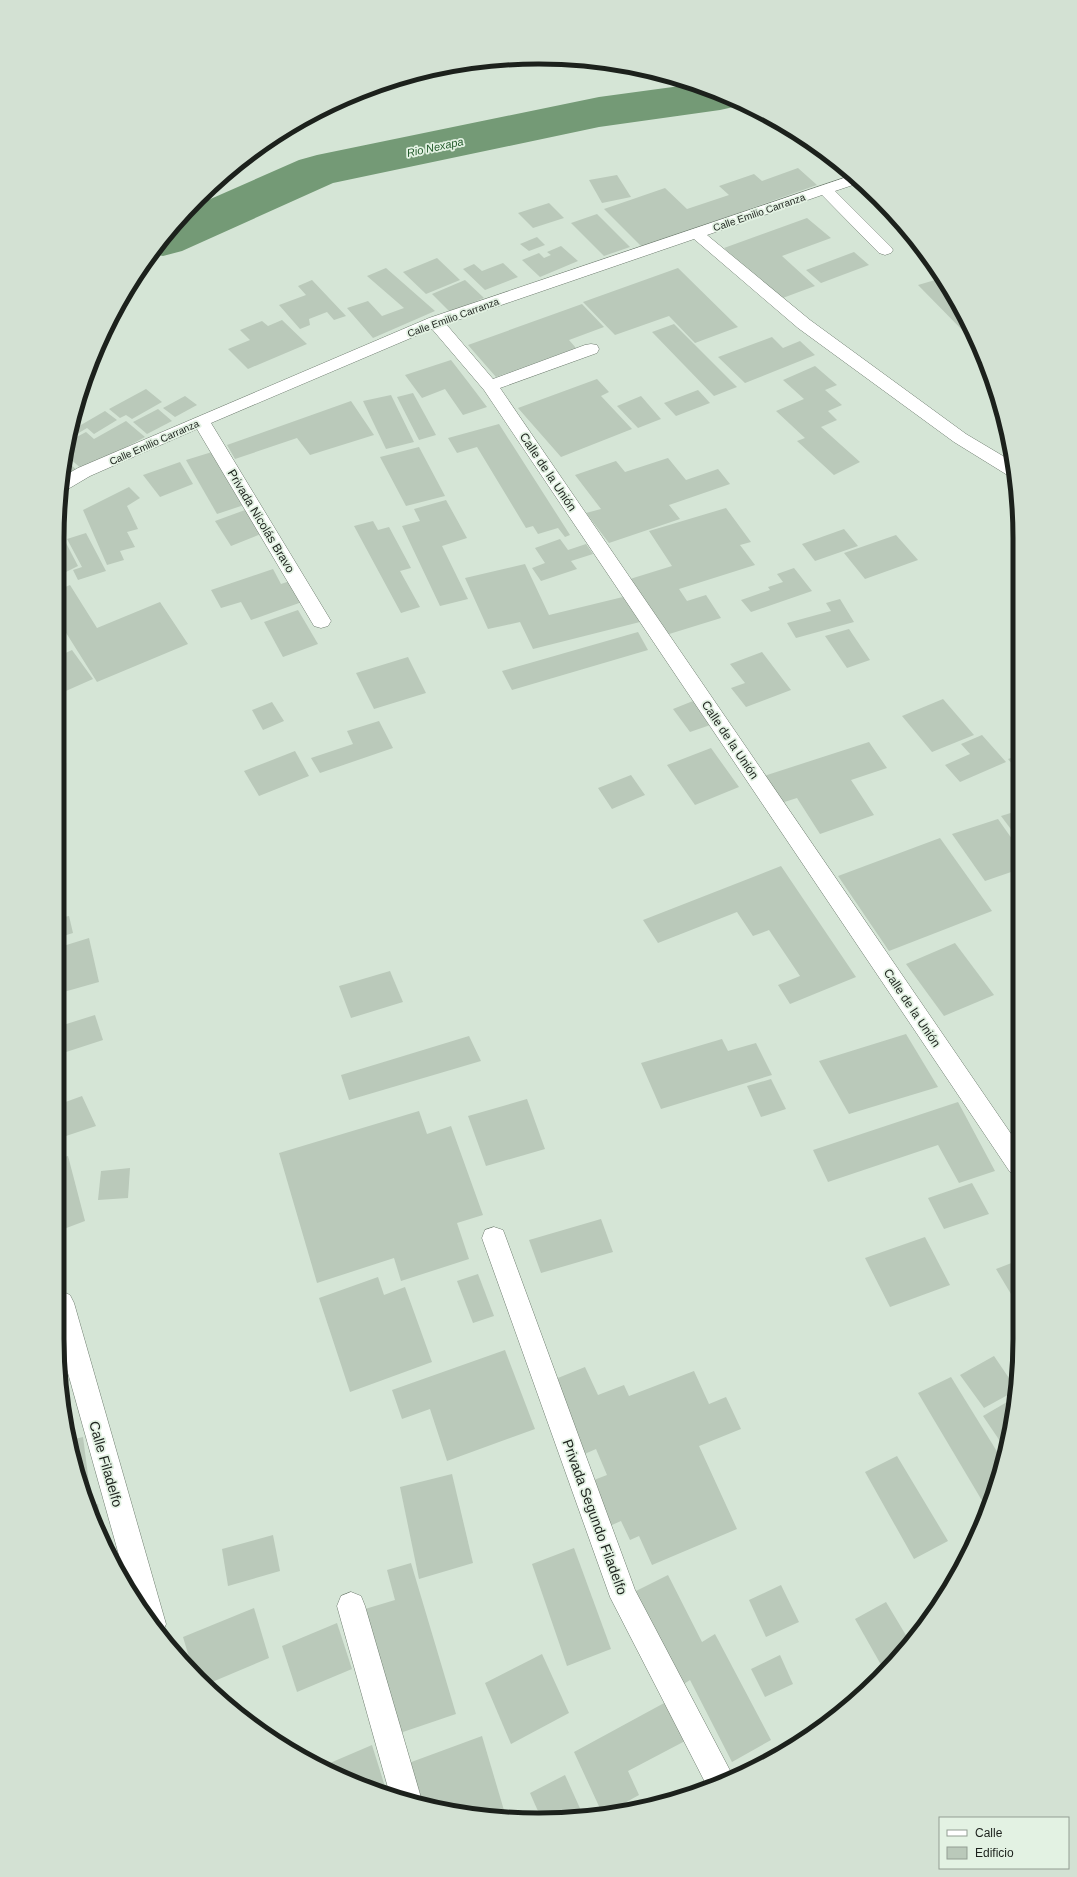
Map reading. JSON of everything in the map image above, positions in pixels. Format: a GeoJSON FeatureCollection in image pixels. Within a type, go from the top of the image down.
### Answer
{"type":"FeatureCollection","features":[{"type":"Feature","properties":{"kind":"street","name":"Calle Emilio Carranza"},"geometry":{"type":"LineString","coordinates":[[68,482],[84,472],[201,421],[435,322],[850,181]]}},
{"type":"Feature","properties":{"kind":"street"},"geometry":{"type":"LineString","coordinates":[[825,189],[885,250]]}},
{"type":"Feature","properties":{"kind":"street"},"geometry":{"type":"LineString","coordinates":[[696,233],[804,324],[960,438],[1007,467]]}},
{"type":"Feature","properties":{"kind":"street","name":"Calle de la Unión"},"geometry":{"type":"LineString","coordinates":[[435,322],[490,386],[1013,1149]]}},
{"type":"Feature","properties":{"kind":"street"},"geometry":{"type":"LineString","coordinates":[[490,386],[590,349]]}},
{"type":"Feature","properties":{"kind":"street","name":"Privada Nicolás Bravo"},"geometry":{"type":"LineString","coordinates":[[201,421],[321,621]]}},
{"type":"Feature","properties":{"kind":"street","name":"Privada Segundo Filadelfo"},"geometry":{"type":"LineString","coordinates":[[494,1238],[624,1598],[719,1778]]}},
{"type":"Feature","properties":{"kind":"street","name":"Calle Filadelfo"},"geometry":{"type":"LineString","coordinates":[[64,1314],[147,1606]]}},
{"type":"Feature","properties":{"kind":"street"},"geometry":{"type":"LineString","coordinates":[[351,1606],[405,1794]]}},
{"type":"Feature","properties":{"kind":"building"},"geometry":{"type":"Polygon","coordinates":[[[798,168],[817,185],[642,247],[604,209],[665,188],[687,209],[729,195],[719,186],[754,174],[762,181],[798,168]]]}},
{"type":"Feature","properties":{"kind":"building"},"geometry":{"type":"Polygon","coordinates":[[[617,175],[631,197],[602,203],[589,180],[617,175]]]}},
{"type":"Feature","properties":{"kind":"building"},"geometry":{"type":"Polygon","coordinates":[[[549,203],[564,218],[533,228],[518,213],[549,203]]]}},
{"type":"Feature","properties":{"kind":"building"},"geometry":{"type":"Polygon","coordinates":[[[597,214],[630,247],[604,256],[571,223],[597,214]]]}},
{"type":"Feature","properties":{"kind":"building"},"geometry":{"type":"Polygon","coordinates":[[[807,218],[831,238],[782,256],[815,286],[780,299],[724,248],[807,218]]]}},
{"type":"Feature","properties":{"kind":"building"},"geometry":{"type":"Polygon","coordinates":[[[537,237],[545,245],[529,251],[520,244],[537,237]]]}},
{"type":"Feature","properties":{"kind":"building"},"geometry":{"type":"Polygon","coordinates":[[[561,246],[578,261],[540,277],[522,260],[539,253],[544,258],[551,255],[547,252],[561,246]]]}},
{"type":"Feature","properties":{"kind":"building"},"geometry":{"type":"Polygon","coordinates":[[[854,252],[869,265],[821,283],[806,270],[854,252]]]}},
{"type":"Feature","properties":{"kind":"building"},"geometry":{"type":"Polygon","coordinates":[[[437,258],[460,280],[426,294],[403,272],[437,258]]]}},
{"type":"Feature","properties":{"kind":"building"},"geometry":{"type":"Polygon","coordinates":[[[503,263],[518,277],[485,290],[463,269],[474,264],[482,271],[503,263]]]}},
{"type":"Feature","properties":{"kind":"building"},"geometry":{"type":"Polygon","coordinates":[[[386,268],[435,311],[373,338],[347,308],[368,301],[382,316],[404,308],[367,276],[386,268]]]}},
{"type":"Feature","properties":{"kind":"building"},"geometry":{"type":"Polygon","coordinates":[[[678,268],[738,327],[695,343],[669,316],[615,335],[583,302],[678,268]]]}},
{"type":"Feature","properties":{"kind":"building"},"geometry":{"type":"Polygon","coordinates":[[[312,280],[346,316],[334,320],[327,312],[309,319],[310,325],[300,329],[279,305],[306,295],[298,286],[312,280]]]}},
{"type":"Feature","properties":{"kind":"building"},"geometry":{"type":"Polygon","coordinates":[[[465,280],[484,298],[450,312],[432,294],[465,280]]]}},
{"type":"Feature","properties":{"kind":"building"},"geometry":{"type":"Polygon","coordinates":[[[936,280],[966,334],[918,285],[936,280]]]}},
{"type":"Feature","properties":{"kind":"building"},"geometry":{"type":"Polygon","coordinates":[[[582,304],[604,327],[569,340],[576,348],[496,377],[468,345],[582,304]]]}},
{"type":"Feature","properties":{"kind":"building"},"geometry":{"type":"Polygon","coordinates":[[[282,320],[307,344],[248,369],[228,349],[250,340],[240,330],[262,321],[268,326],[282,320]]]}},
{"type":"Feature","properties":{"kind":"building"},"geometry":{"type":"Polygon","coordinates":[[[674,324],[737,387],[714,396],[652,332],[674,324]]]}},
{"type":"Feature","properties":{"kind":"building"},"geometry":{"type":"Polygon","coordinates":[[[772,337],[783,348],[800,341],[815,355],[745,383],[718,357],[772,337]]]}},
{"type":"Feature","properties":{"kind":"building"},"geometry":{"type":"Polygon","coordinates":[[[451,360],[487,407],[463,415],[445,389],[422,398],[405,375],[451,360]]]}},
{"type":"Feature","properties":{"kind":"building"},"geometry":{"type":"Polygon","coordinates":[[[815,366],[837,385],[825,390],[842,405],[828,411],[837,420],[821,427],[860,462],[834,475],[797,441],[805,438],[776,411],[804,399],[783,380],[815,366]]]}},
{"type":"Feature","properties":{"kind":"building"},"geometry":{"type":"Polygon","coordinates":[[[597,379],[609,392],[601,396],[632,429],[561,457],[518,408],[597,379]]]}},
{"type":"Feature","properties":{"kind":"building"},"geometry":{"type":"Polygon","coordinates":[[[146,389],[162,402],[132,419],[126,415],[120,418],[109,409],[146,389]]]}},
{"type":"Feature","properties":{"kind":"building"},"geometry":{"type":"Polygon","coordinates":[[[698,390],[710,403],[676,416],[664,403],[698,390]]]}},
{"type":"Feature","properties":{"kind":"building"},"geometry":{"type":"Polygon","coordinates":[[[413,393],[436,435],[419,440],[397,397],[413,393]]]}},
{"type":"Feature","properties":{"kind":"building"},"geometry":{"type":"Polygon","coordinates":[[[391,395],[414,442],[386,449],[363,401],[391,395]]]}},
{"type":"Feature","properties":{"kind":"building"},"geometry":{"type":"Polygon","coordinates":[[[185,396],[197,405],[175,417],[163,408],[185,396]]]}},
{"type":"Feature","properties":{"kind":"building"},"geometry":{"type":"Polygon","coordinates":[[[641,396],[661,419],[638,428],[617,406],[641,396]]]}},
{"type":"Feature","properties":{"kind":"building"},"geometry":{"type":"Polygon","coordinates":[[[351,401],[374,435],[310,455],[297,438],[235,459],[227,445],[351,401]]]}},
{"type":"Feature","properties":{"kind":"building"},"geometry":{"type":"Polygon","coordinates":[[[158,409],[172,421],[147,434],[133,422],[158,409]]]}},
{"type":"Feature","properties":{"kind":"building"},"geometry":{"type":"Polygon","coordinates":[[[105,411],[117,420],[94,434],[87,428],[76,435],[77,427],[105,411]]]}},
{"type":"Feature","properties":{"kind":"building"},"geometry":{"type":"Polygon","coordinates":[[[126,421],[145,437],[83,470],[71,459],[75,438],[86,432],[94,439],[126,421]]]}},
{"type":"Feature","properties":{"kind":"building"},"geometry":{"type":"Polygon","coordinates":[[[499,424],[570,535],[565,537],[558,528],[538,534],[533,526],[526,528],[477,447],[457,453],[448,438],[499,424]]]}},
{"type":"Feature","properties":{"kind":"building"},"geometry":{"type":"Polygon","coordinates":[[[419,447],[445,496],[406,506],[380,457],[419,447]]]}},
{"type":"Feature","properties":{"kind":"building"},"geometry":{"type":"Polygon","coordinates":[[[212,452],[244,505],[217,514],[186,460],[212,452]]]}},
{"type":"Feature","properties":{"kind":"building"},"geometry":{"type":"Polygon","coordinates":[[[668,458],[686,480],[718,469],[730,484],[669,505],[680,519],[609,543],[586,513],[601,509],[575,475],[616,461],[625,472],[668,458]]]}},
{"type":"Feature","properties":{"kind":"building"},"geometry":{"type":"Polygon","coordinates":[[[180,462],[193,484],[160,497],[143,475],[180,462]]]}},
{"type":"Feature","properties":{"kind":"building"},"geometry":{"type":"Polygon","coordinates":[[[70,464],[79,472],[68,478],[70,464]]]}},
{"type":"Feature","properties":{"kind":"building"},"geometry":{"type":"Polygon","coordinates":[[[129,487],[140,498],[127,506],[138,529],[127,532],[135,547],[120,551],[124,560],[107,565],[83,510],[129,487]]]}},
{"type":"Feature","properties":{"kind":"building"},"geometry":{"type":"Polygon","coordinates":[[[446,500],[467,538],[442,546],[468,599],[440,606],[402,526],[420,521],[414,509],[446,500]]]}},
{"type":"Feature","properties":{"kind":"building"},"geometry":{"type":"Polygon","coordinates":[[[726,508],[751,542],[740,545],[755,565],[679,589],[687,601],[706,595],[721,618],[666,635],[630,579],[672,566],[649,531],[726,508]]]}},
{"type":"Feature","properties":{"kind":"building"},"geometry":{"type":"Polygon","coordinates":[[[245,510],[261,534],[231,546],[215,521],[245,510]]]}},
{"type":"Feature","properties":{"kind":"building"},"geometry":{"type":"Polygon","coordinates":[[[373,521],[378,530],[389,527],[411,568],[400,571],[420,607],[401,613],[354,526],[373,521]]]}},
{"type":"Feature","properties":{"kind":"building"},"geometry":{"type":"Polygon","coordinates":[[[844,529],[858,546],[815,561],[802,544],[844,529]]]}},
{"type":"Feature","properties":{"kind":"building"},"geometry":{"type":"Polygon","coordinates":[[[86,533],[106,571],[78,580],[73,570],[82,567],[67,539],[86,533]]]}},
{"type":"Feature","properties":{"kind":"building"},"geometry":{"type":"Polygon","coordinates":[[[896,535],[918,560],[865,579],[844,553],[896,535]]]}},
{"type":"Feature","properties":{"kind":"building"},"geometry":{"type":"Polygon","coordinates":[[[64,539],[78,566],[64,573],[64,539]]]}},
{"type":"Feature","properties":{"kind":"building"},"geometry":{"type":"Polygon","coordinates":[[[560,539],[568,550],[586,544],[593,554],[571,561],[577,569],[541,581],[532,568],[545,563],[535,548],[560,539]]]}},
{"type":"Feature","properties":{"kind":"building"},"geometry":{"type":"Polygon","coordinates":[[[525,564],[549,615],[627,596],[640,622],[533,649],[520,622],[488,629],[465,578],[525,564]]]}},
{"type":"Feature","properties":{"kind":"building"},"geometry":{"type":"Polygon","coordinates":[[[794,568],[812,591],[751,612],[741,600],[770,590],[768,587],[783,582],[777,574],[794,568]]]}},
{"type":"Feature","properties":{"kind":"building"},"geometry":{"type":"Polygon","coordinates":[[[273,569],[281,584],[290,581],[302,602],[251,620],[241,602],[221,608],[211,590],[273,569]]]}},
{"type":"Feature","properties":{"kind":"building"},"geometry":{"type":"Polygon","coordinates":[[[70,585],[97,628],[160,602],[188,644],[97,682],[64,630],[64,588],[70,585]]]}},
{"type":"Feature","properties":{"kind":"building"},"geometry":{"type":"Polygon","coordinates":[[[840,599],[854,622],[796,638],[787,623],[831,611],[826,603],[840,599]]]}},
{"type":"Feature","properties":{"kind":"building"},"geometry":{"type":"Polygon","coordinates":[[[298,610],[318,644],[283,657],[264,622],[298,610]]]}},
{"type":"Feature","properties":{"kind":"building"},"geometry":{"type":"Polygon","coordinates":[[[849,629],[870,660],[847,668],[825,636],[849,629]]]}},
{"type":"Feature","properties":{"kind":"building"},"geometry":{"type":"Polygon","coordinates":[[[638,632],[648,650],[512,690],[502,671],[638,632]]]}},
{"type":"Feature","properties":{"kind":"building"},"geometry":{"type":"Polygon","coordinates":[[[72,650],[93,679],[64,692],[64,654],[72,650]]]}},
{"type":"Feature","properties":{"kind":"building"},"geometry":{"type":"Polygon","coordinates":[[[762,652],[791,690],[746,707],[731,688],[745,683],[730,664],[762,652]]]}},
{"type":"Feature","properties":{"kind":"building"},"geometry":{"type":"Polygon","coordinates":[[[408,657],[426,693],[374,709],[356,673],[408,657]]]}},
{"type":"Feature","properties":{"kind":"building"},"geometry":{"type":"Polygon","coordinates":[[[698,699],[716,723],[690,732],[673,709],[698,699]]]}},
{"type":"Feature","properties":{"kind":"building"},"geometry":{"type":"Polygon","coordinates":[[[943,699],[974,735],[932,752],[902,716],[943,699]]]}},
{"type":"Feature","properties":{"kind":"building"},"geometry":{"type":"Polygon","coordinates":[[[272,702],[284,721],[263,730],[252,710],[272,702]]]}},
{"type":"Feature","properties":{"kind":"building"},"geometry":{"type":"Polygon","coordinates":[[[379,721],[393,748],[320,773],[311,758],[353,744],[347,731],[379,721]]]}},
{"type":"Feature","properties":{"kind":"building"},"geometry":{"type":"Polygon","coordinates":[[[982,735],[1006,762],[960,782],[945,765],[970,754],[961,744],[982,735]]]}},
{"type":"Feature","properties":{"kind":"building"},"geometry":{"type":"Polygon","coordinates":[[[869,742],[887,768],[851,780],[874,815],[820,834],[797,798],[781,803],[764,776],[869,742]]]}},
{"type":"Feature","properties":{"kind":"building"},"geometry":{"type":"Polygon","coordinates":[[[711,748],[739,787],[695,805],[667,765],[711,748]]]}},
{"type":"Feature","properties":{"kind":"building"},"geometry":{"type":"Polygon","coordinates":[[[295,751],[309,776],[259,796],[244,771],[295,751]]]}},
{"type":"Feature","properties":{"kind":"building"},"geometry":{"type":"Polygon","coordinates":[[[1013,757],[1013,765],[1008,759],[1013,757]]]}},
{"type":"Feature","properties":{"kind":"building"},"geometry":{"type":"Polygon","coordinates":[[[631,775],[645,795],[612,809],[598,788],[631,775]]]}},
{"type":"Feature","properties":{"kind":"building"},"geometry":{"type":"Polygon","coordinates":[[[1013,812],[1013,832],[1001,816],[1013,812]]]}},
{"type":"Feature","properties":{"kind":"building"},"geometry":{"type":"Polygon","coordinates":[[[998,819],[1013,840],[1013,871],[985,881],[952,834],[998,819]]]}},
{"type":"Feature","properties":{"kind":"building"},"geometry":{"type":"Polygon","coordinates":[[[940,838],[992,911],[889,951],[838,876],[940,838]]]}},
{"type":"Feature","properties":{"kind":"building"},"geometry":{"type":"Polygon","coordinates":[[[781,866],[856,977],[790,1004],[778,985],[800,976],[769,930],[753,936],[737,912],[658,943],[643,920],[781,866]]]}},
{"type":"Feature","properties":{"kind":"building"},"geometry":{"type":"Polygon","coordinates":[[[69,916],[73,933],[64,936],[64,917],[69,916]]]}},
{"type":"Feature","properties":{"kind":"building"},"geometry":{"type":"Polygon","coordinates":[[[89,938],[99,982],[64,992],[64,946],[89,938]]]}},
{"type":"Feature","properties":{"kind":"building"},"geometry":{"type":"Polygon","coordinates":[[[955,943],[994,995],[944,1016],[906,964],[955,943]]]}},
{"type":"Feature","properties":{"kind":"building"},"geometry":{"type":"Polygon","coordinates":[[[390,971],[403,1002],[351,1018],[339,986],[390,971]]]}},
{"type":"Feature","properties":{"kind":"building"},"geometry":{"type":"Polygon","coordinates":[[[95,1015],[103,1040],[64,1053],[64,1025],[95,1015]]]}},
{"type":"Feature","properties":{"kind":"building"},"geometry":{"type":"Polygon","coordinates":[[[906,1034],[938,1087],[849,1114],[819,1061],[906,1034]]]}},
{"type":"Feature","properties":{"kind":"building"},"geometry":{"type":"Polygon","coordinates":[[[469,1036],[481,1061],[349,1100],[341,1075],[469,1036]]]}},
{"type":"Feature","properties":{"kind":"building"},"geometry":{"type":"Polygon","coordinates":[[[722,1039],[728,1051],[756,1043],[772,1075],[661,1109],[641,1063],[722,1039]]]}},
{"type":"Feature","properties":{"kind":"building"},"geometry":{"type":"Polygon","coordinates":[[[771,1079],[786,1109],[761,1117],[747,1086],[771,1079]]]}},
{"type":"Feature","properties":{"kind":"building"},"geometry":{"type":"Polygon","coordinates":[[[82,1096],[96,1126],[64,1137],[64,1103],[82,1096]]]}},
{"type":"Feature","properties":{"kind":"building"},"geometry":{"type":"Polygon","coordinates":[[[527,1099],[545,1149],[486,1166],[468,1116],[527,1099]]]}},
{"type":"Feature","properties":{"kind":"building"},"geometry":{"type":"Polygon","coordinates":[[[958,1102],[995,1171],[959,1183],[938,1145],[828,1182],[813,1150],[958,1102]]]}},
{"type":"Feature","properties":{"kind":"building"},"geometry":{"type":"Polygon","coordinates":[[[419,1111],[427,1134],[451,1126],[483,1215],[457,1223],[469,1259],[401,1281],[394,1258],[317,1283],[279,1153],[419,1111]]]}},
{"type":"Feature","properties":{"kind":"building"},"geometry":{"type":"Polygon","coordinates":[[[68,1156],[85,1221],[64,1229],[64,1157],[68,1156]]]}},
{"type":"Feature","properties":{"kind":"building"},"geometry":{"type":"Polygon","coordinates":[[[130,1168],[128,1198],[98,1200],[101,1171],[130,1168]]]}},
{"type":"Feature","properties":{"kind":"building"},"geometry":{"type":"Polygon","coordinates":[[[972,1183],[989,1214],[944,1229],[928,1198],[972,1183]]]}},
{"type":"Feature","properties":{"kind":"building"},"geometry":{"type":"Polygon","coordinates":[[[601,1219],[613,1252],[541,1273],[529,1240],[601,1219]]]}},
{"type":"Feature","properties":{"kind":"building"},"geometry":{"type":"Polygon","coordinates":[[[925,1237],[950,1285],[890,1307],[865,1258],[925,1237]]]}},
{"type":"Feature","properties":{"kind":"building"},"geometry":{"type":"Polygon","coordinates":[[[1013,1262],[1013,1293],[1011,1294],[996,1269],[1013,1262]]]}},
{"type":"Feature","properties":{"kind":"building"},"geometry":{"type":"Polygon","coordinates":[[[478,1274],[494,1316],[473,1323],[457,1281],[478,1274]]]}},
{"type":"Feature","properties":{"kind":"building"},"geometry":{"type":"Polygon","coordinates":[[[378,1277],[384,1295],[405,1287],[432,1362],[350,1392],[319,1298],[378,1277]]]}},
{"type":"Feature","properties":{"kind":"building"},"geometry":{"type":"Polygon","coordinates":[[[505,1350],[535,1429],[447,1461],[430,1409],[402,1419],[392,1390],[505,1350]]]}},
{"type":"Feature","properties":{"kind":"building"},"geometry":{"type":"Polygon","coordinates":[[[994,1356],[1011,1381],[1010,1394],[984,1408],[960,1375],[994,1356]]]}},
{"type":"Feature","properties":{"kind":"building"},"geometry":{"type":"Polygon","coordinates":[[[585,1367],[598,1395],[624,1385],[629,1396],[694,1371],[709,1404],[726,1397],[741,1429],[699,1446],[737,1529],[652,1565],[639,1536],[630,1540],[621,1521],[605,1528],[586,1483],[607,1475],[596,1449],[580,1456],[548,1382],[585,1367]]]}},
{"type":"Feature","properties":{"kind":"building"},"geometry":{"type":"Polygon","coordinates":[[[951,1377],[999,1454],[983,1503],[918,1393],[951,1377]]]}},
{"type":"Feature","properties":{"kind":"building"},"geometry":{"type":"Polygon","coordinates":[[[1007,1402],[1008,1404],[1001,1443],[983,1416],[1007,1402]]]}},
{"type":"Feature","properties":{"kind":"building"},"geometry":{"type":"Polygon","coordinates":[[[83,1437],[89,1483],[87,1483],[75,1439],[83,1437]]]}},
{"type":"Feature","properties":{"kind":"building"},"geometry":{"type":"Polygon","coordinates":[[[897,1456],[948,1541],[914,1559],[865,1472],[897,1456]]]}},
{"type":"Feature","properties":{"kind":"building"},"geometry":{"type":"Polygon","coordinates":[[[452,1474],[473,1563],[419,1579],[400,1487],[452,1474]]]}},
{"type":"Feature","properties":{"kind":"building"},"geometry":{"type":"Polygon","coordinates":[[[98,1504],[101,1521],[100,1520],[94,1505],[98,1504]]]}},
{"type":"Feature","properties":{"kind":"building"},"geometry":{"type":"Polygon","coordinates":[[[273,1535],[280,1571],[228,1586],[222,1549],[273,1535]]]}},
{"type":"Feature","properties":{"kind":"building"},"geometry":{"type":"Polygon","coordinates":[[[574,1548],[611,1649],[567,1666],[532,1564],[574,1548]]]}},
{"type":"Feature","properties":{"kind":"building"},"geometry":{"type":"Polygon","coordinates":[[[411,1563],[456,1714],[397,1734],[365,1609],[395,1600],[387,1570],[411,1563]]]}},
{"type":"Feature","properties":{"kind":"building"},"geometry":{"type":"Polygon","coordinates":[[[668,1575],[702,1642],[715,1634],[771,1740],[732,1762],[690,1680],[679,1687],[632,1593],[668,1575]]]}},
{"type":"Feature","properties":{"kind":"building"},"geometry":{"type":"Polygon","coordinates":[[[781,1585],[799,1622],[766,1637],[749,1600],[781,1585]]]}},
{"type":"Feature","properties":{"kind":"building"},"geometry":{"type":"Polygon","coordinates":[[[886,1602],[907,1637],[882,1666],[855,1619],[886,1602]]]}},
{"type":"Feature","properties":{"kind":"building"},"geometry":{"type":"Polygon","coordinates":[[[254,1608],[269,1658],[212,1682],[190,1659],[183,1637],[254,1608]]]}},
{"type":"Feature","properties":{"kind":"building"},"geometry":{"type":"Polygon","coordinates":[[[337,1623],[352,1669],[297,1692],[282,1646],[337,1623]]]}},
{"type":"Feature","properties":{"kind":"building"},"geometry":{"type":"Polygon","coordinates":[[[542,1654],[569,1713],[511,1744],[485,1683],[542,1654]]]}},
{"type":"Feature","properties":{"kind":"building"},"geometry":{"type":"Polygon","coordinates":[[[780,1655],[793,1684],[765,1697],[751,1669],[780,1655]]]}},
{"type":"Feature","properties":{"kind":"building"},"geometry":{"type":"Polygon","coordinates":[[[666,1702],[685,1741],[628,1771],[639,1795],[619,1806],[600,1809],[574,1752],[666,1702]]]}},
{"type":"Feature","properties":{"kind":"building"},"geometry":{"type":"Polygon","coordinates":[[[482,1736],[504,1812],[446,1804],[415,1797],[406,1764],[482,1736]]]}},
{"type":"Feature","properties":{"kind":"building"},"geometry":{"type":"Polygon","coordinates":[[[372,1745],[385,1788],[357,1777],[331,1765],[330,1763],[372,1745]]]}},
{"type":"Feature","properties":{"kind":"building"},"geometry":{"type":"Polygon","coordinates":[[[565,1775],[581,1811],[539,1813],[530,1793],[565,1775]]]}},
{"type":"Feature","properties":{"kind":"waterway","name":"Rio Nexapa"},"geometry":{"type":"LineString","coordinates":[[175,235],[317,171],[599,112],[710,96]]}}]}
